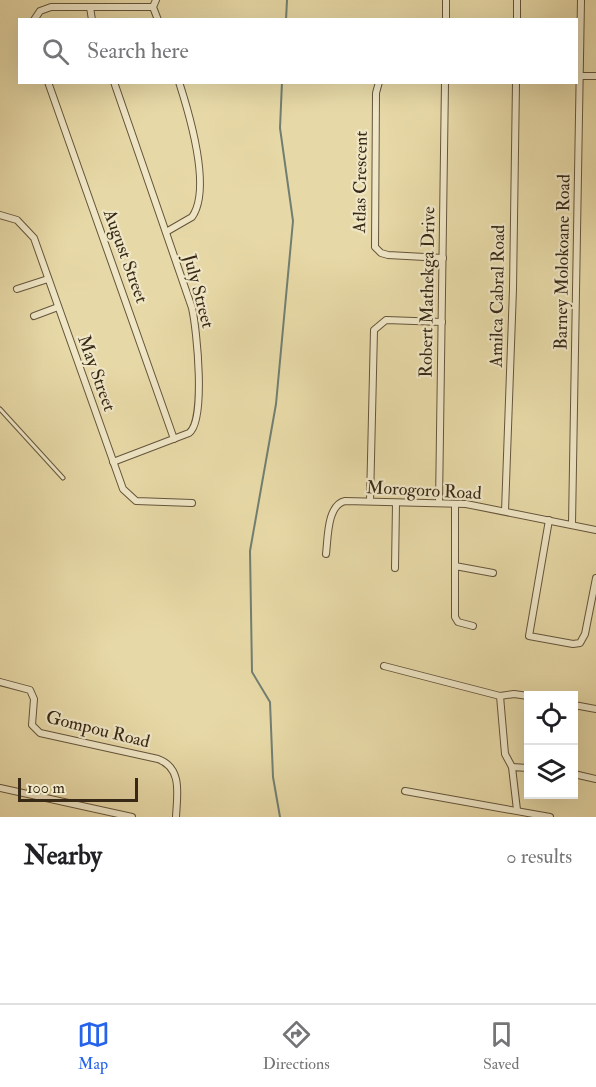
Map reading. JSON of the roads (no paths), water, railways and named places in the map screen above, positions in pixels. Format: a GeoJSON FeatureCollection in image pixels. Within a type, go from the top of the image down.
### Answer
{"type":"FeatureCollection","features":[{"type":"Feature","properties":{"kind":"street"},"geometry":{"type":"LineString","coordinates":[[446,0],[446,18]]}},
{"type":"Feature","properties":{"kind":"street"},"geometry":{"type":"LineString","coordinates":[[517,0],[517,18]]}},
{"type":"Feature","properties":{"kind":"street","name":"Barney Molokoane Road"},"geometry":{"type":"LineString","coordinates":[[572,525],[581,0]]}},
{"type":"Feature","properties":{"kind":"street"},"geometry":{"type":"LineString","coordinates":[[35,18],[40,11],[51,7],[155,3],[158,18]]}},
{"type":"Feature","properties":{"kind":"street"},"geometry":{"type":"LineString","coordinates":[[90,7],[92,18]]}},
{"type":"Feature","properties":{"kind":"street"},"geometry":{"type":"LineString","coordinates":[[579,76],[596,76]]}},
{"type":"Feature","properties":{"kind":"street","name":"August Street"},"geometry":{"type":"LineString","coordinates":[[49,84],[174,439]]}},
{"type":"Feature","properties":{"kind":"street","name":"July Street"},"geometry":{"type":"LineString","coordinates":[[113,462],[189,433],[196,424],[197,338],[190,302],[115,84]]}},
{"type":"Feature","properties":{"kind":"street"},"geometry":{"type":"LineString","coordinates":[[166,232],[192,217],[198,201],[196,141],[180,84]]}},
{"type":"Feature","properties":{"kind":"street","name":"Atlas Crescent"},"geometry":{"type":"LineString","coordinates":[[379,84],[376,93],[375,247],[381,254],[442,258]]}},
{"type":"Feature","properties":{"kind":"street","name":"Robert Mathekga Drive"},"geometry":{"type":"LineString","coordinates":[[439,502],[445,84]]}},
{"type":"Feature","properties":{"kind":"street","name":"Amilca Cabral Road"},"geometry":{"type":"LineString","coordinates":[[505,511],[513,289],[516,84]]}},
{"type":"Feature","properties":{"kind":"street","name":"May Street"},"geometry":{"type":"LineString","coordinates":[[0,215],[17,220],[34,238],[123,489],[130,498],[148,503],[192,503]]}},
{"type":"Feature","properties":{"kind":"street"},"geometry":{"type":"LineString","coordinates":[[17,289],[48,279]]}},
{"type":"Feature","properties":{"kind":"street"},"geometry":{"type":"LineString","coordinates":[[34,316],[58,307]]}},
{"type":"Feature","properties":{"kind":"street"},"geometry":{"type":"LineString","coordinates":[[370,501],[374,330],[380,323],[390,320],[442,322]]}},
{"type":"Feature","properties":{"kind":"street","name":"Morogoro Road"},"geometry":{"type":"LineString","coordinates":[[326,554],[332,513],[336,505],[345,501],[439,502],[505,511],[596,530]]}},
{"type":"Feature","properties":{"kind":"street"},"geometry":{"type":"LineString","coordinates":[[395,568],[396,503]]}},
{"type":"Feature","properties":{"kind":"street"},"geometry":{"type":"LineString","coordinates":[[455,504],[454,617],[458,622],[473,626]]}},
{"type":"Feature","properties":{"kind":"street"},"geometry":{"type":"LineString","coordinates":[[549,520],[529,636],[573,645],[580,643],[585,634],[596,578]]}},
{"type":"Feature","properties":{"kind":"street"},"geometry":{"type":"LineString","coordinates":[[455,566],[493,573]]}},
{"type":"Feature","properties":{"kind":"street"},"geometry":{"type":"LineString","coordinates":[[384,666],[500,696],[524,695]]}},
{"type":"Feature","properties":{"kind":"street","name":"Gompou Road"},"geometry":{"type":"LineString","coordinates":[[0,682],[30,690],[34,699],[32,725],[40,733],[158,759],[170,765],[175,774],[176,817]]}},
{"type":"Feature","properties":{"kind":"street"},"geometry":{"type":"LineString","coordinates":[[500,696],[505,754],[512,767],[517,810]]}},
{"type":"Feature","properties":{"kind":"street"},"geometry":{"type":"LineString","coordinates":[[578,706],[596,709]]}},
{"type":"Feature","properties":{"kind":"street"},"geometry":{"type":"LineString","coordinates":[[512,767],[524,768]]}},
{"type":"Feature","properties":{"kind":"street"},"geometry":{"type":"LineString","coordinates":[[578,775],[596,780]]}},
{"type":"Feature","properties":{"kind":"street"},"geometry":{"type":"LineString","coordinates":[[0,788],[132,817]]}},
{"type":"Feature","properties":{"kind":"street"},"geometry":{"type":"LineString","coordinates":[[405,791],[517,810],[533,816],[550,817]]}},
{"type":"Feature","properties":{"kind":"lane"},"geometry":{"type":"LineString","coordinates":[[0,408],[63,478]]}},
{"type":"Feature","properties":{"kind":"waterway"},"geometry":{"type":"LineString","coordinates":[[286,18],[287,0]]}},
{"type":"Feature","properties":{"kind":"waterway"},"geometry":{"type":"LineString","coordinates":[[280,817],[273,777],[270,702],[252,672],[250,551],[276,404],[293,221],[280,128],[282,84]]}}]}
